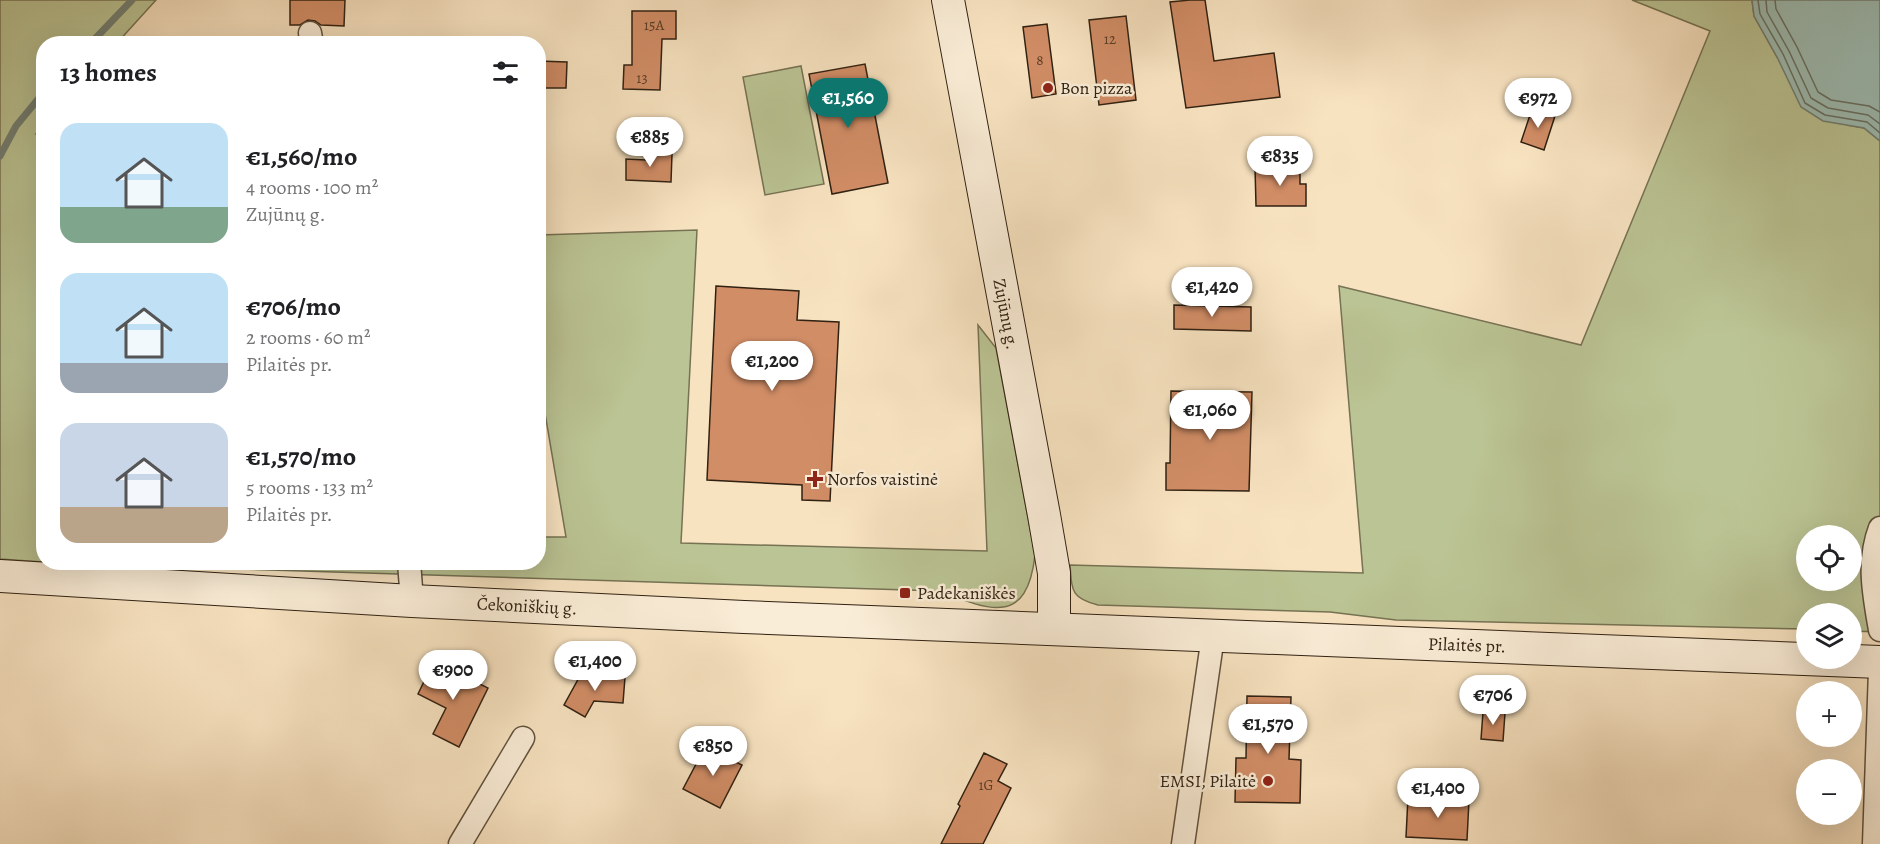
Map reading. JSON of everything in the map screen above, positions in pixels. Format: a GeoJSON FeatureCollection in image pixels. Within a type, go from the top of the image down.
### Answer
{"type":"FeatureCollection","features":[{"type":"Feature","properties":{"kind":"main road","name":"Zujūnų g."},"geometry":{"type":"LineString","coordinates":[[948,0],[1054,573],[1054,629]]}},
{"type":"Feature","properties":{"kind":"main road","name":"Čekoniškių g."},"geometry":{"type":"LineString","coordinates":[[0,576],[412,601],[1054,629]]}},
{"type":"Feature","properties":{"kind":"main road","name":"Pilaitės pr."},"geometry":{"type":"LineString","coordinates":[[1054,629],[1880,662]]}},
{"type":"Feature","properties":{"kind":"street"},"geometry":{"type":"LineString","coordinates":[[1880,528],[1871,569],[1880,630]]}},
{"type":"Feature","properties":{"kind":"street"},"geometry":{"type":"LineString","coordinates":[[410,570],[412,601]]}},
{"type":"Feature","properties":{"kind":"street"},"geometry":{"type":"LineString","coordinates":[[1183,844],[1214,636]]}},
{"type":"Feature","properties":{"kind":"street"},"geometry":{"type":"LineString","coordinates":[[1874,844],[1880,670]]}},
{"type":"Feature","properties":{"kind":"street"},"geometry":{"type":"LineString","coordinates":[[460,844],[523,738]]}},
{"type":"Feature","properties":{"kind":"green space"},"geometry":{"type":"Polygon","coordinates":[[[0,0],[156,0],[123,36],[36,36],[36,562],[0,559],[0,0]]]}},
{"type":"Feature","properties":{"kind":"green space"},"geometry":{"type":"Polygon","coordinates":[[[1632,0],[1752,0],[1754,16],[1777,57],[1847,125],[1864,128],[1880,141],[1880,632],[1862,631],[1862,603],[1796,603],[1796,629],[1396,620],[1330,612],[1098,605],[1083,599],[1075,592],[1071,581],[1070,565],[1363,573],[1339,286],[1581,345],[1710,31],[1632,0]]]}},
{"type":"Feature","properties":{"kind":"green space"},"geometry":{"type":"Polygon","coordinates":[[[801,66],[824,184],[765,195],[743,77],[801,66]]]}},
{"type":"Feature","properties":{"kind":"green space"},"geometry":{"type":"Polygon","coordinates":[[[697,230],[681,543],[987,551],[978,325],[996,348],[1035,555],[1031,578],[1024,593],[1015,603],[1003,607],[990,607],[940,591],[272,570],[546,570],[546,537],[566,537],[546,419],[546,235],[697,230]]]}},
{"type":"Feature","properties":{"kind":"water"},"geometry":{"type":"Polygon","coordinates":[[[1752,0],[1880,0],[1880,141],[1864,128],[1823,121],[1801,107],[1754,16],[1752,0]]]}},
{"type":"Feature","properties":{"kind":"building"},"geometry":{"type":"Polygon","coordinates":[[[290,0],[345,0],[344,26],[321,25],[308,20],[300,25],[290,25],[290,0]]]}},
{"type":"Feature","properties":{"kind":"building"},"geometry":{"type":"Polygon","coordinates":[[[1205,0],[1214,61],[1274,53],[1280,97],[1186,108],[1170,2],[1205,0]]]}},
{"type":"Feature","properties":{"kind":"building"},"geometry":{"type":"Polygon","coordinates":[[[632,11],[676,11],[676,39],[662,39],[660,90],[623,89],[624,65],[632,65],[632,11]]]}},
{"type":"Feature","properties":{"kind":"building"},"geometry":{"type":"Polygon","coordinates":[[[1126,16],[1136,100],[1099,105],[1089,20],[1126,16]]]}},
{"type":"Feature","properties":{"kind":"building"},"geometry":{"type":"Polygon","coordinates":[[[1047,24],[1056,94],[1032,98],[1023,27],[1047,24]]]}},
{"type":"Feature","properties":{"kind":"building"},"geometry":{"type":"Polygon","coordinates":[[[546,61],[567,62],[566,88],[546,88],[546,61]]]}},
{"type":"Feature","properties":{"kind":"building"},"geometry":{"type":"Polygon","coordinates":[[[865,64],[888,183],[832,194],[809,74],[865,64]]]}},
{"type":"Feature","properties":{"kind":"building"},"geometry":{"type":"Polygon","coordinates":[[[1532,109],[1555,116],[1544,150],[1521,142],[1532,109]]]}},
{"type":"Feature","properties":{"kind":"building"},"geometry":{"type":"Polygon","coordinates":[[[646,153],[672,154],[671,182],[626,180],[626,159],[646,160],[646,153]]]}},
{"type":"Feature","properties":{"kind":"building"},"geometry":{"type":"Polygon","coordinates":[[[1255,167],[1300,167],[1300,184],[1306,184],[1306,206],[1256,206],[1255,167]]]}},
{"type":"Feature","properties":{"kind":"building"},"geometry":{"type":"Polygon","coordinates":[[[716,286],[799,291],[797,320],[839,322],[830,501],[802,500],[802,485],[707,480],[716,286]]]}},
{"type":"Feature","properties":{"kind":"building"},"geometry":{"type":"Polygon","coordinates":[[[1174,305],[1251,307],[1251,331],[1174,329],[1174,305]]]}},
{"type":"Feature","properties":{"kind":"building"},"geometry":{"type":"Polygon","coordinates":[[[1171,391],[1252,392],[1249,491],[1166,490],[1166,463],[1170,463],[1171,391]]]}},
{"type":"Feature","properties":{"kind":"building"},"geometry":{"type":"Polygon","coordinates":[[[434,661],[488,688],[459,747],[433,734],[446,708],[418,694],[434,661]]]}},
{"type":"Feature","properties":{"kind":"building"},"geometry":{"type":"Polygon","coordinates":[[[581,674],[625,677],[623,703],[594,701],[585,717],[564,705],[581,674]]]}},
{"type":"Feature","properties":{"kind":"building"},"geometry":{"type":"Polygon","coordinates":[[[1247,696],[1291,697],[1289,759],[1301,760],[1300,803],[1235,802],[1236,758],[1246,758],[1247,696]]]}},
{"type":"Feature","properties":{"kind":"building"},"geometry":{"type":"Polygon","coordinates":[[[1483,712],[1505,713],[1503,741],[1481,739],[1483,712]]]}},
{"type":"Feature","properties":{"kind":"building"},"geometry":{"type":"Polygon","coordinates":[[[705,747],[742,765],[720,808],[683,789],[705,747]]]}},
{"type":"Feature","properties":{"kind":"building"},"geometry":{"type":"Polygon","coordinates":[[[984,753],[1007,764],[998,781],[1011,788],[983,844],[941,844],[960,806],[958,804],[984,753]]]}},
{"type":"Feature","properties":{"kind":"building"},"geometry":{"type":"Polygon","coordinates":[[[1408,797],[1469,800],[1467,840],[1406,837],[1408,797]]]}},
{"type":"Feature","properties":{"kind":"waterway"},"geometry":{"type":"LineString","coordinates":[[98,36],[132,0]]}},
{"type":"Feature","properties":{"kind":"waterway"},"geometry":{"type":"LineString","coordinates":[[0,156],[16,126],[36,102]]}},
{"type":"Feature","properties":{"kind":"place","name":"Bon pizza"},"geometry":{"type":"Point","coordinates":[1048,88]}},
{"type":"Feature","properties":{"kind":"place","name":"Norfos vaistinė"},"geometry":{"type":"Point","coordinates":[815,479]}},
{"type":"Feature","properties":{"kind":"place","name":"Padekaniškės"},"geometry":{"type":"Point","coordinates":[905,593]}},
{"type":"Feature","properties":{"kind":"place","name":"EMSI, Pilaitė"},"geometry":{"type":"Point","coordinates":[1268,781]}}]}
